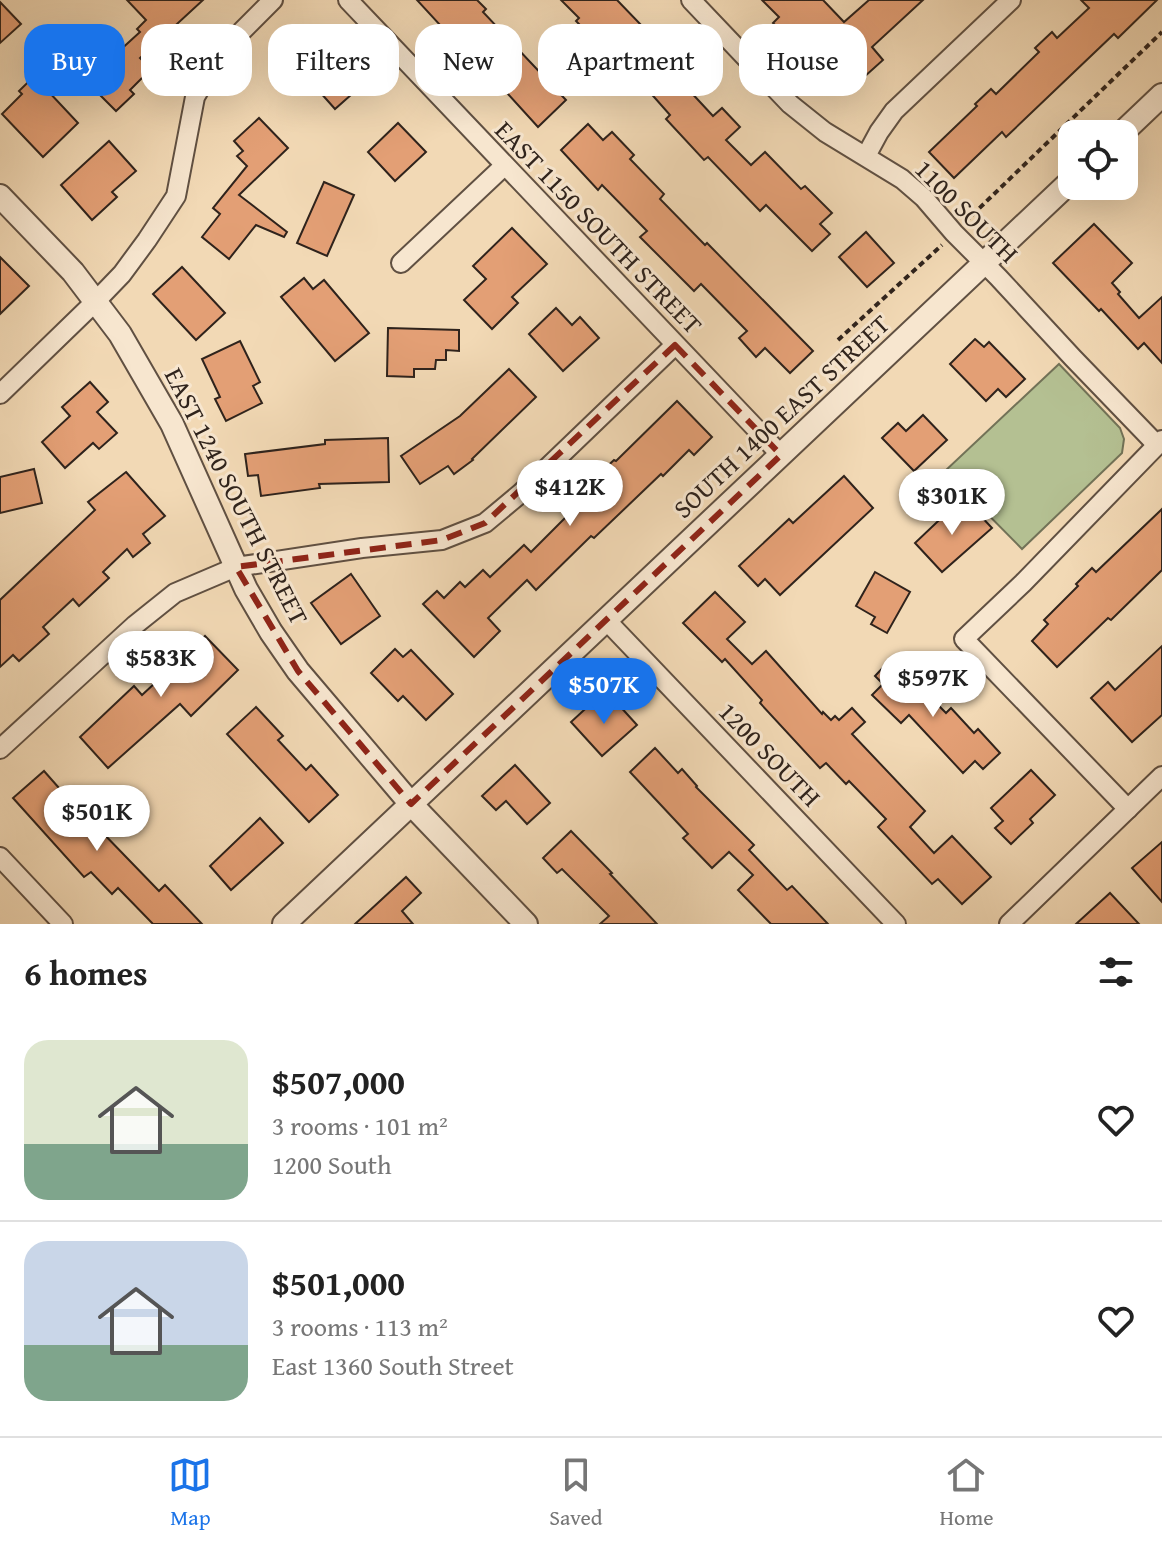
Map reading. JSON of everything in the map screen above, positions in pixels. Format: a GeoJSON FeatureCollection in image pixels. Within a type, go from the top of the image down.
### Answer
{"type":"FeatureCollection","features":[{"type":"Feature","properties":{"kind":"street"},"geometry":{"type":"LineString","coordinates":[[0,394],[122,274],[147,240],[176,196],[195,97],[222,51],[273,0]]}},
{"type":"Feature","properties":{"kind":"street","name":"EAST 1150 SOUTH STREET"},"geometry":{"type":"LineString","coordinates":[[348,0],[781,455]]}},
{"type":"Feature","properties":{"kind":"street","name":"1100 SOUTH"},"geometry":{"type":"LineString","coordinates":[[691,0],[790,104],[825,132],[902,179],[924,198],[954,233],[1159,442]]}},
{"type":"Feature","properties":{"kind":"street"},"geometry":{"type":"LineString","coordinates":[[866,156],[894,111],[1011,0]]}},
{"type":"Feature","properties":{"kind":"street"},"geometry":{"type":"LineString","coordinates":[[1136,120],[1162,95]]}},
{"type":"Feature","properties":{"kind":"street"},"geometry":{"type":"LineString","coordinates":[[401,263],[504,166]]}},
{"type":"Feature","properties":{"kind":"street","name":"SOUTH 1400 EAST STREET"},"geometry":{"type":"LineString","coordinates":[[284,924],[1058,193]]}},
{"type":"Feature","properties":{"kind":"street","name":"EAST 1240 SOUTH STREET"},"geometry":{"type":"LineString","coordinates":[[0,196],[73,272],[120,334],[172,424],[246,589],[298,671],[411,804],[526,924]]}},
{"type":"Feature","properties":{"kind":"street"},"geometry":{"type":"LineString","coordinates":[[0,749],[135,625],[175,593],[236,567],[362,548],[442,540],[485,523],[521,493],[675,345]]}},
{"type":"Feature","properties":{"kind":"street"},"geometry":{"type":"LineString","coordinates":[[1128,809],[964,639],[1023,583],[1159,442]]}},
{"type":"Feature","properties":{"kind":"street","name":"1200 SOUTH"},"geometry":{"type":"LineString","coordinates":[[606,620],[896,924]]}},
{"type":"Feature","properties":{"kind":"street"},"geometry":{"type":"LineString","coordinates":[[1009,924],[1162,776]]}},
{"type":"Feature","properties":{"kind":"street"},"geometry":{"type":"LineString","coordinates":[[0,857],[63,924]]}},
{"type":"Feature","properties":{"kind":"path"},"geometry":{"type":"LineString","coordinates":[[975,212],[1162,32]]}},
{"type":"Feature","properties":{"kind":"path"},"geometry":{"type":"LineString","coordinates":[[838,340],[935,253]]}},
{"type":"Feature","properties":{"kind":"highlighted area"},"geometry":{"type":"Polygon","coordinates":[[[675,345],[781,455],[411,804],[298,671],[236,567],[442,540],[485,523],[675,345]]]}},
{"type":"Feature","properties":{"kind":"green space"},"geometry":{"type":"Polygon","coordinates":[[[1059,364],[1120,428],[1124,439],[1122,453],[1022,549],[945,471],[1059,364]]]}},
{"type":"Feature","properties":{"kind":"building"},"geometry":{"type":"Polygon","coordinates":[[[127,0],[203,0],[177,24],[142,24],[146,20],[127,0]]]}},
{"type":"Feature","properties":{"kind":"building"},"geometry":{"type":"Polygon","coordinates":[[[417,0],[477,0],[494,24],[439,24],[417,0]]]}},
{"type":"Feature","properties":{"kind":"building"},"geometry":{"type":"Polygon","coordinates":[[[561,0],[617,0],[640,24],[579,24],[576,21],[579,18],[561,0]]]}},
{"type":"Feature","properties":{"kind":"building"},"geometry":{"type":"Polygon","coordinates":[[[762,0],[823,0],[844,22],[869,0],[923,0],[872,47],[883,60],[867,74],[867,24],[774,24],[779,17],[762,0]]]}},
{"type":"Feature","properties":{"kind":"building"},"geometry":{"type":"Polygon","coordinates":[[[1081,0],[1157,0],[1118,38],[1114,34],[1006,137],[1002,132],[954,178],[929,152],[991,89],[996,94],[1039,52],[1035,48],[1052,32],[1057,38],[1089,8],[1081,0]]]}},
{"type":"Feature","properties":{"kind":"building"},"geometry":{"type":"Polygon","coordinates":[[[0,2],[21,24],[0,43],[0,2]]]}},
{"type":"Feature","properties":{"kind":"building"},"geometry":{"type":"Polygon","coordinates":[[[141,25],[141,79],[130,90],[134,94],[116,111],[101,96],[125,96],[125,46],[140,32],[137,29],[141,25]]]}},
{"type":"Feature","properties":{"kind":"building"},"geometry":{"type":"Polygon","coordinates":[[[522,53],[538,70],[538,96],[562,96],[566,100],[538,127],[510,96],[522,96],[522,53]]]}},
{"type":"Feature","properties":{"kind":"building"},"geometry":{"type":"Polygon","coordinates":[[[24,86],[24,96],[53,96],[78,123],[43,157],[2,114],[22,94],[19,91],[24,86]]]}},
{"type":"Feature","properties":{"kind":"building"},"geometry":{"type":"Polygon","coordinates":[[[323,96],[350,96],[335,109],[323,96]]]}},
{"type":"Feature","properties":{"kind":"building"},"geometry":{"type":"Polygon","coordinates":[[[653,96],[694,96],[713,116],[722,108],[740,127],[726,140],[751,165],[765,152],[801,189],[805,186],[832,213],[820,224],[830,234],[812,251],[766,205],[760,211],[708,157],[704,160],[666,119],[670,115],[653,96]]]}},
{"type":"Feature","properties":{"kind":"building"},"geometry":{"type":"Polygon","coordinates":[[[259,118],[288,148],[239,195],[287,232],[284,237],[256,225],[229,259],[202,237],[220,214],[213,208],[247,166],[237,156],[243,151],[234,141],[259,118]]]}},
{"type":"Feature","properties":{"kind":"building"},"geometry":{"type":"Polygon","coordinates":[[[398,123],[426,152],[395,181],[368,152],[398,123]]]}},
{"type":"Feature","properties":{"kind":"building"},"geometry":{"type":"Polygon","coordinates":[[[588,124],[603,140],[612,132],[634,155],[630,159],[664,194],[660,199],[813,351],[790,373],[765,348],[756,357],[739,338],[747,331],[701,284],[694,291],[640,237],[647,231],[602,185],[598,190],[561,150],[588,124]]]}},
{"type":"Feature","properties":{"kind":"building"},"geometry":{"type":"Polygon","coordinates":[[[109,141],[136,171],[112,192],[117,197],[92,220],[61,185],[109,141]]]}},
{"type":"Feature","properties":{"kind":"building"},"geometry":{"type":"Polygon","coordinates":[[[324,182],[354,195],[327,256],[297,243],[324,182]]]}},
{"type":"Feature","properties":{"kind":"building"},"geometry":{"type":"Polygon","coordinates":[[[1094,224],[1132,263],[1112,283],[1139,318],[1162,297],[1162,363],[1144,343],[1138,349],[1053,263],[1094,224]]]}},
{"type":"Feature","properties":{"kind":"building"},"geometry":{"type":"Polygon","coordinates":[[[512,228],[547,264],[512,297],[518,303],[492,329],[464,300],[486,279],[473,266],[512,228]]]}},
{"type":"Feature","properties":{"kind":"building"},"geometry":{"type":"Polygon","coordinates":[[[866,232],[894,263],[867,287],[839,257],[866,232]]]}},
{"type":"Feature","properties":{"kind":"building"},"geometry":{"type":"Polygon","coordinates":[[[0,257],[29,286],[0,314],[0,257]]]}},
{"type":"Feature","properties":{"kind":"building"},"geometry":{"type":"Polygon","coordinates":[[[182,267],[225,313],[196,340],[153,294],[182,267]]]}},
{"type":"Feature","properties":{"kind":"building"},"geometry":{"type":"Polygon","coordinates":[[[304,278],[313,289],[324,280],[369,333],[335,361],[281,297],[304,278]]]}},
{"type":"Feature","properties":{"kind":"building"},"geometry":{"type":"Polygon","coordinates":[[[556,308],[572,325],[580,317],[599,338],[563,371],[529,334],[556,308]]]}},
{"type":"Feature","properties":{"kind":"building"},"geometry":{"type":"Polygon","coordinates":[[[388,328],[459,330],[459,351],[446,350],[446,360],[436,360],[435,369],[414,369],[414,377],[387,376],[388,328]]]}},
{"type":"Feature","properties":{"kind":"building"},"geometry":{"type":"Polygon","coordinates":[[[975,339],[984,347],[989,342],[1025,379],[1006,397],[998,389],[986,401],[950,364],[975,339]]]}},
{"type":"Feature","properties":{"kind":"building"},"geometry":{"type":"Polygon","coordinates":[[[240,341],[260,382],[253,386],[262,403],[226,421],[215,399],[220,397],[202,359],[240,341]]]}},
{"type":"Feature","properties":{"kind":"building"},"geometry":{"type":"Polygon","coordinates":[[[509,369],[536,397],[473,460],[454,474],[448,466],[420,484],[401,456],[460,416],[509,369]]]}},
{"type":"Feature","properties":{"kind":"building"},"geometry":{"type":"Polygon","coordinates":[[[90,382],[108,402],[97,412],[117,433],[99,449],[93,443],[65,468],[42,442],[70,416],[62,407],[90,382]]]}},
{"type":"Feature","properties":{"kind":"building"},"geometry":{"type":"Polygon","coordinates":[[[677,401],[712,437],[694,455],[689,450],[663,476],[661,474],[536,590],[527,580],[488,618],[500,631],[474,657],[423,604],[437,591],[444,598],[460,582],[465,587],[483,570],[490,577],[524,545],[531,552],[570,513],[564,507],[677,401]]]}},
{"type":"Feature","properties":{"kind":"building"},"geometry":{"type":"Polygon","coordinates":[[[923,415],[947,440],[914,471],[882,438],[898,423],[906,431],[923,415]]]}},
{"type":"Feature","properties":{"kind":"building"},"geometry":{"type":"Polygon","coordinates":[[[388,438],[389,482],[319,484],[320,488],[261,496],[258,475],[248,476],[245,454],[325,444],[325,440],[388,438]]]}},
{"type":"Feature","properties":{"kind":"building"},"geometry":{"type":"Polygon","coordinates":[[[34,469],[42,503],[0,513],[0,477],[34,469]]]}},
{"type":"Feature","properties":{"kind":"building"},"geometry":{"type":"Polygon","coordinates":[[[126,472],[165,516],[143,534],[150,543],[133,557],[127,549],[103,572],[109,578],[79,606],[73,599],[43,627],[49,634],[19,661],[13,655],[0,667],[0,600],[95,510],[88,502],[126,472]]]}},
{"type":"Feature","properties":{"kind":"building"},"geometry":{"type":"Polygon","coordinates":[[[844,476],[873,508],[780,595],[765,579],[758,586],[739,566],[789,519],[793,523],[844,476]]]}},
{"type":"Feature","properties":{"kind":"building"},"geometry":{"type":"Polygon","coordinates":[[[955,505],[968,519],[976,511],[992,528],[942,572],[915,543],[955,505]]]}},
{"type":"Feature","properties":{"kind":"building"},"geometry":{"type":"Polygon","coordinates":[[[1162,509],[1162,570],[1057,667],[1032,641],[1048,624],[1044,620],[1092,568],[1096,572],[1162,509]]]}},
{"type":"Feature","properties":{"kind":"building"},"geometry":{"type":"Polygon","coordinates":[[[875,572],[910,592],[887,633],[871,624],[875,617],[856,606],[875,572]]]}},
{"type":"Feature","properties":{"kind":"building"},"geometry":{"type":"Polygon","coordinates":[[[351,574],[380,616],[341,644],[311,603],[351,574]]]}},
{"type":"Feature","properties":{"kind":"building"},"geometry":{"type":"Polygon","coordinates":[[[715,592],[745,622],[727,639],[752,664],[766,651],[822,714],[831,720],[835,716],[839,720],[852,708],[865,722],[852,734],[925,811],[910,827],[934,853],[952,836],[991,877],[962,904],[938,879],[932,884],[878,827],[886,819],[849,781],[846,784],[826,763],[820,768],[760,703],[762,700],[725,659],[722,662],[683,623],[715,592]]]}},
{"type":"Feature","properties":{"kind":"building"},"geometry":{"type":"Polygon","coordinates":[[[189,636],[197,644],[205,636],[238,670],[191,716],[180,704],[108,768],[80,737],[134,686],[142,695],[168,671],[161,664],[189,636]]]}},
{"type":"Feature","properties":{"kind":"building"},"geometry":{"type":"Polygon","coordinates":[[[1162,646],[1162,715],[1132,742],[1091,698],[1108,682],[1115,690],[1162,646]]]}},
{"type":"Feature","properties":{"kind":"building"},"geometry":{"type":"Polygon","coordinates":[[[395,649],[403,657],[411,650],[453,694],[426,720],[403,696],[398,701],[371,673],[395,649]]]}},
{"type":"Feature","properties":{"kind":"building"},"geometry":{"type":"Polygon","coordinates":[[[892,658],[946,713],[951,708],[974,733],[978,729],[1000,753],[983,769],[975,761],[963,773],[909,715],[901,723],[872,695],[883,684],[875,676],[892,658]]]}},
{"type":"Feature","properties":{"kind":"building"},"geometry":{"type":"Polygon","coordinates":[[[596,699],[607,712],[617,703],[637,725],[602,756],[571,722],[596,699]]]}},
{"type":"Feature","properties":{"kind":"building"},"geometry":{"type":"Polygon","coordinates":[[[256,707],[283,736],[278,740],[306,770],[311,765],[338,795],[309,822],[227,734],[256,707]]]}},
{"type":"Feature","properties":{"kind":"building"},"geometry":{"type":"Polygon","coordinates":[[[655,748],[678,773],[682,769],[754,845],[749,850],[787,890],[792,886],[828,924],[771,924],[738,890],[753,875],[729,852],[712,868],[683,838],[688,834],[630,772],[655,748]]]}},
{"type":"Feature","properties":{"kind":"building"},"geometry":{"type":"Polygon","coordinates":[[[515,765],[550,803],[527,824],[506,801],[496,810],[482,796],[515,765]]]}},
{"type":"Feature","properties":{"kind":"building"},"geometry":{"type":"Polygon","coordinates":[[[1031,770],[1055,795],[1030,819],[1033,823],[1011,844],[995,828],[1003,821],[991,808],[1031,770]]]}},
{"type":"Feature","properties":{"kind":"building"},"geometry":{"type":"Polygon","coordinates":[[[44,771],[96,830],[98,828],[159,891],[165,885],[202,924],[153,924],[118,888],[112,894],[91,872],[84,877],[13,798],[44,771]]]}},
{"type":"Feature","properties":{"kind":"building"},"geometry":{"type":"Polygon","coordinates":[[[260,818],[283,843],[231,890],[210,866],[260,818]]]}},
{"type":"Feature","properties":{"kind":"building"},"geometry":{"type":"Polygon","coordinates":[[[571,831],[657,924],[600,924],[609,916],[562,869],[557,873],[543,858],[571,831]]]}},
{"type":"Feature","properties":{"kind":"building"},"geometry":{"type":"Polygon","coordinates":[[[1162,842],[1162,902],[1132,868],[1162,842]]]}},
{"type":"Feature","properties":{"kind":"building"},"geometry":{"type":"Polygon","coordinates":[[[406,877],[421,893],[402,911],[413,924],[355,924],[406,877]]]}},
{"type":"Feature","properties":{"kind":"building"},"geometry":{"type":"Polygon","coordinates":[[[1110,893],[1139,924],[1076,924],[1110,893]]]}}]}
